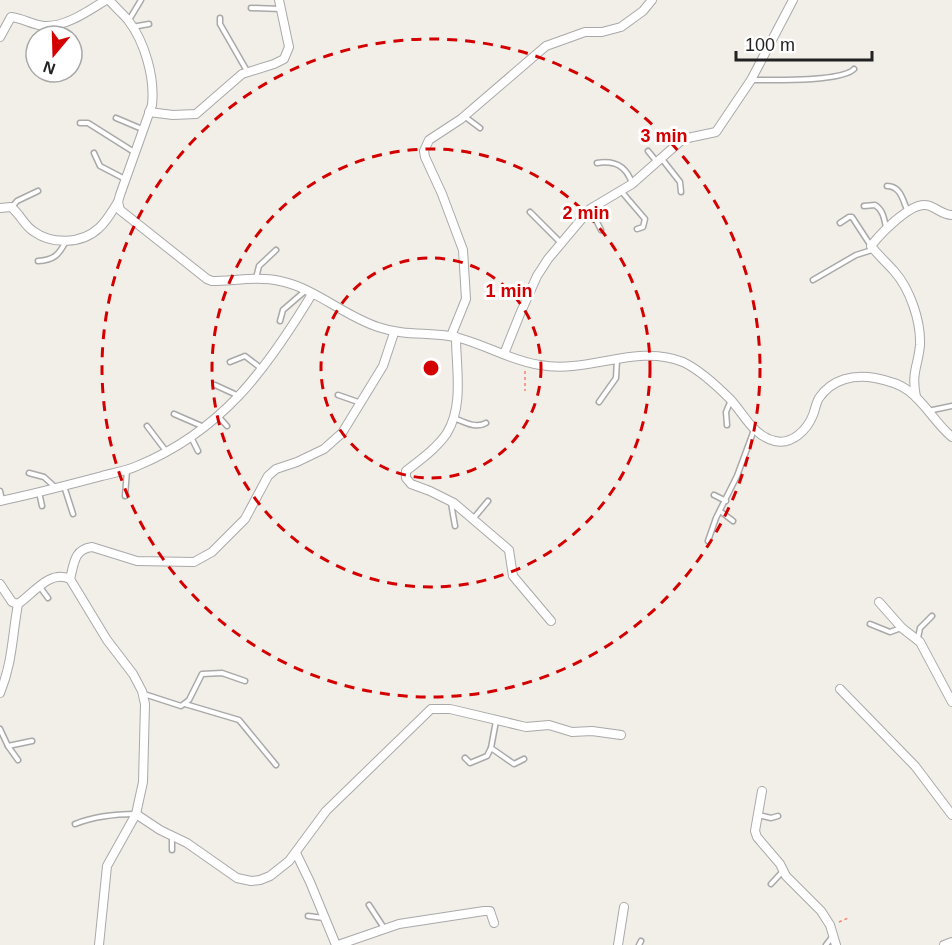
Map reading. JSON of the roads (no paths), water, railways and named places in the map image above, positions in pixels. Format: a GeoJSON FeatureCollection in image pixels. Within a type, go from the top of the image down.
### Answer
{"type":"FeatureCollection","features":[{"type":"Feature","properties":{"kind":"street"},"geometry":{"type":"LineString","coordinates":[[0,37],[11,17],[42,26],[52,25],[79,16],[107,0],[130,24],[146,56],[153,94],[118,202],[99,228],[83,237],[66,241],[44,237],[32,231],[5,206]]}},
{"type":"Feature","properties":{"kind":"street"},"geometry":{"type":"LineString","coordinates":[[149,112],[173,115],[196,114],[233,80],[248,71],[280,62],[288,53],[289,41],[279,0]]}},
{"type":"Feature","properties":{"kind":"street"},"geometry":{"type":"LineString","coordinates":[[550,621],[513,576],[509,550],[451,502],[429,490],[411,484],[405,475],[406,471],[446,435],[453,417],[458,388],[454,337],[466,299],[463,250],[434,173],[427,164],[424,151],[429,140],[465,116],[546,46],[585,32],[602,32],[621,27],[643,11],[652,0]]}},
{"type":"Feature","properties":{"kind":"street"},"geometry":{"type":"LineString","coordinates":[[504,354],[537,276],[562,243],[590,209],[632,184],[683,139],[716,132],[751,80],[793,0]]}},
{"type":"Feature","properties":{"kind":"street"},"geometry":{"type":"LineString","coordinates":[[118,202],[125,216],[171,249],[207,279],[282,281],[309,292],[357,318],[394,333],[454,337],[524,361],[558,367],[656,354],[685,363],[704,375],[731,400],[761,435],[778,442],[796,437],[810,422],[819,398],[827,390],[849,377],[866,376],[902,387],[916,398],[952,438]]}},
{"type":"Feature","properties":{"kind":"street"},"geometry":{"type":"LineString","coordinates":[[916,398],[914,374],[920,337],[915,311],[895,272],[872,248],[887,228],[918,206],[927,205],[939,212],[952,214]]}},
{"type":"Feature","properties":{"kind":"street"},"geometry":{"type":"LineString","coordinates":[[1,501],[127,469],[166,452],[205,428],[240,396],[262,369],[288,334],[309,292]]}},
{"type":"Feature","properties":{"kind":"street"},"geometry":{"type":"LineString","coordinates":[[70,579],[76,555],[79,550],[86,548],[92,547],[137,561],[194,562],[212,552],[244,519],[268,476],[276,469],[324,449],[342,433],[386,360],[394,333]]}},
{"type":"Feature","properties":{"kind":"street"},"geometry":{"type":"LineString","coordinates":[[0,693],[10,664],[18,604],[54,577],[70,579],[107,640],[133,674],[143,694],[145,704],[143,782],[136,814],[107,866],[99,945]]}},
{"type":"Feature","properties":{"kind":"street"},"geometry":{"type":"LineString","coordinates":[[0,584],[12,602],[18,604]]}},
{"type":"Feature","properties":{"kind":"street"},"geometry":{"type":"LineString","coordinates":[[879,602],[902,628],[918,639],[952,702]]}},
{"type":"Feature","properties":{"kind":"street"},"geometry":{"type":"LineString","coordinates":[[840,689],[915,766],[952,815]]}},
{"type":"Feature","properties":{"kind":"street"},"geometry":{"type":"LineString","coordinates":[[136,814],[187,843],[237,878],[251,881],[270,876],[289,861],[326,811],[426,712],[431,710],[441,708],[526,727],[549,725],[572,732],[592,731],[621,735]]}},
{"type":"Feature","properties":{"kind":"street"},"geometry":{"type":"LineString","coordinates":[[762,791],[755,831],[757,837],[780,864],[783,871],[821,911],[831,927],[836,945]]}},
{"type":"Feature","properties":{"kind":"street"},"geometry":{"type":"LineString","coordinates":[[296,853],[337,945],[399,924],[484,911],[490,911],[493,914],[494,923]]}},
{"type":"Feature","properties":{"kind":"street"},"geometry":{"type":"LineString","coordinates":[[618,945],[624,907]]}},
{"type":"Feature","properties":{"kind":"street"},"geometry":{"type":"LineString","coordinates":[[945,945],[952,942]]}},
{"type":"Feature","properties":{"kind":"lane"},"geometry":{"type":"LineString","coordinates":[[141,0],[130,24],[149,24]]}},
{"type":"Feature","properties":{"kind":"lane"},"geometry":{"type":"LineString","coordinates":[[251,8],[282,9]]}},
{"type":"Feature","properties":{"kind":"lane"},"geometry":{"type":"LineString","coordinates":[[220,18],[220,24],[248,71]]}},
{"type":"Feature","properties":{"kind":"lane"},"geometry":{"type":"LineString","coordinates":[[751,80],[786,81],[822,78],[851,73],[854,69]]}},
{"type":"Feature","properties":{"kind":"lane"},"geometry":{"type":"LineString","coordinates":[[465,116],[480,128]]}},
{"type":"Feature","properties":{"kind":"lane"},"geometry":{"type":"LineString","coordinates":[[116,118],[143,129]]}},
{"type":"Feature","properties":{"kind":"lane"},"geometry":{"type":"LineString","coordinates":[[80,123],[88,123],[134,153]]}},
{"type":"Feature","properties":{"kind":"lane"},"geometry":{"type":"LineString","coordinates":[[648,151],[680,183],[681,192]]}},
{"type":"Feature","properties":{"kind":"lane"},"geometry":{"type":"LineString","coordinates":[[94,153],[100,166],[125,179]]}},
{"type":"Feature","properties":{"kind":"lane"},"geometry":{"type":"LineString","coordinates":[[597,163],[609,161],[616,163],[627,172],[632,184]]}},
{"type":"Feature","properties":{"kind":"lane"},"geometry":{"type":"LineString","coordinates":[[887,186],[898,189],[908,212]]}},
{"type":"Feature","properties":{"kind":"lane"},"geometry":{"type":"LineString","coordinates":[[5,206],[38,190]]}},
{"type":"Feature","properties":{"kind":"lane"},"geometry":{"type":"LineString","coordinates":[[621,191],[645,219],[643,227],[637,229]]}},
{"type":"Feature","properties":{"kind":"lane"},"geometry":{"type":"LineString","coordinates":[[864,206],[878,207],[884,215],[887,228]]}},
{"type":"Feature","properties":{"kind":"lane"},"geometry":{"type":"LineString","coordinates":[[590,209],[601,230]]}},
{"type":"Feature","properties":{"kind":"lane"},"geometry":{"type":"LineString","coordinates":[[530,212],[562,243]]}},
{"type":"Feature","properties":{"kind":"lane"},"geometry":{"type":"LineString","coordinates":[[813,280],[872,248],[852,217],[840,223]]}},
{"type":"Feature","properties":{"kind":"lane"},"geometry":{"type":"LineString","coordinates":[[38,261],[51,260],[66,241]]}},
{"type":"Feature","properties":{"kind":"lane"},"geometry":{"type":"LineString","coordinates":[[256,279],[259,266],[276,250]]}},
{"type":"Feature","properties":{"kind":"lane"},"geometry":{"type":"LineString","coordinates":[[280,321],[283,310],[309,292]]}},
{"type":"Feature","properties":{"kind":"lane"},"geometry":{"type":"LineString","coordinates":[[230,362],[245,356],[262,369]]}},
{"type":"Feature","properties":{"kind":"lane"},"geometry":{"type":"LineString","coordinates":[[599,402],[616,378],[617,359]]}},
{"type":"Feature","properties":{"kind":"lane"},"geometry":{"type":"LineString","coordinates":[[215,385],[240,396]]}},
{"type":"Feature","properties":{"kind":"lane"},"geometry":{"type":"LineString","coordinates":[[338,395],[362,403]]}},
{"type":"Feature","properties":{"kind":"lane"},"geometry":{"type":"LineString","coordinates":[[727,424],[726,412],[731,400]]}},
{"type":"Feature","properties":{"kind":"lane"},"geometry":{"type":"LineString","coordinates":[[927,411],[952,406]]}},
{"type":"Feature","properties":{"kind":"lane"},"geometry":{"type":"LineString","coordinates":[[174,414],[205,428]]}},
{"type":"Feature","properties":{"kind":"lane"},"geometry":{"type":"LineString","coordinates":[[219,417],[227,426]]}},
{"type":"Feature","properties":{"kind":"lane"},"geometry":{"type":"LineString","coordinates":[[453,417],[480,426],[486,423]]}},
{"type":"Feature","properties":{"kind":"lane"},"geometry":{"type":"LineString","coordinates":[[147,426],[166,452]]}},
{"type":"Feature","properties":{"kind":"lane"},"geometry":{"type":"LineString","coordinates":[[708,541],[754,429]]}},
{"type":"Feature","properties":{"kind":"lane"},"geometry":{"type":"LineString","coordinates":[[191,437],[198,451]]}},
{"type":"Feature","properties":{"kind":"lane"},"geometry":{"type":"LineString","coordinates":[[125,496],[127,469]]}},
{"type":"Feature","properties":{"kind":"lane"},"geometry":{"type":"LineString","coordinates":[[28,473],[44,477],[60,487],[74,514]]}},
{"type":"Feature","properties":{"kind":"lane"},"geometry":{"type":"LineString","coordinates":[[0,491],[1,501]]}},
{"type":"Feature","properties":{"kind":"lane"},"geometry":{"type":"LineString","coordinates":[[39,492],[42,506]]}},
{"type":"Feature","properties":{"kind":"lane"},"geometry":{"type":"LineString","coordinates":[[714,495],[726,501]]}},
{"type":"Feature","properties":{"kind":"lane"},"geometry":{"type":"LineString","coordinates":[[472,519],[488,501]]}},
{"type":"Feature","properties":{"kind":"lane"},"geometry":{"type":"LineString","coordinates":[[451,502],[455,526]]}},
{"type":"Feature","properties":{"kind":"lane"},"geometry":{"type":"LineString","coordinates":[[720,511],[733,521]]}},
{"type":"Feature","properties":{"kind":"lane"},"geometry":{"type":"LineString","coordinates":[[40,587],[48,598]]}},
{"type":"Feature","properties":{"kind":"lane"},"geometry":{"type":"LineString","coordinates":[[918,639],[920,628],[932,616]]}},
{"type":"Feature","properties":{"kind":"lane"},"geometry":{"type":"LineString","coordinates":[[870,624],[890,632],[902,628]]}},
{"type":"Feature","properties":{"kind":"lane"},"geometry":{"type":"LineString","coordinates":[[185,704],[202,674],[222,673],[245,681]]}},
{"type":"Feature","properties":{"kind":"lane"},"geometry":{"type":"LineString","coordinates":[[143,694],[176,705],[185,704],[239,720],[276,765]]}},
{"type":"Feature","properties":{"kind":"lane"},"geometry":{"type":"LineString","coordinates":[[465,758],[470,763],[487,756],[491,748],[496,721]]}},
{"type":"Feature","properties":{"kind":"lane"},"geometry":{"type":"LineString","coordinates":[[0,729],[18,760]]}},
{"type":"Feature","properties":{"kind":"lane"},"geometry":{"type":"LineString","coordinates":[[8,746],[32,741]]}},
{"type":"Feature","properties":{"kind":"lane"},"geometry":{"type":"LineString","coordinates":[[491,748],[514,764],[524,759]]}},
{"type":"Feature","properties":{"kind":"lane"},"geometry":{"type":"LineString","coordinates":[[75,824],[91,818],[136,814]]}},
{"type":"Feature","properties":{"kind":"lane"},"geometry":{"type":"LineString","coordinates":[[758,815],[771,818],[778,816]]}},
{"type":"Feature","properties":{"kind":"lane"},"geometry":{"type":"LineString","coordinates":[[172,836],[172,850]]}},
{"type":"Feature","properties":{"kind":"lane"},"geometry":{"type":"LineString","coordinates":[[771,884],[783,871]]}},
{"type":"Feature","properties":{"kind":"lane"},"geometry":{"type":"LineString","coordinates":[[369,905],[384,929]]}},
{"type":"Feature","properties":{"kind":"lane"},"geometry":{"type":"LineString","coordinates":[[308,916],[325,918]]}},
{"type":"Feature","properties":{"kind":"lane"},"geometry":{"type":"LineString","coordinates":[[826,945],[833,936]]}}]}
